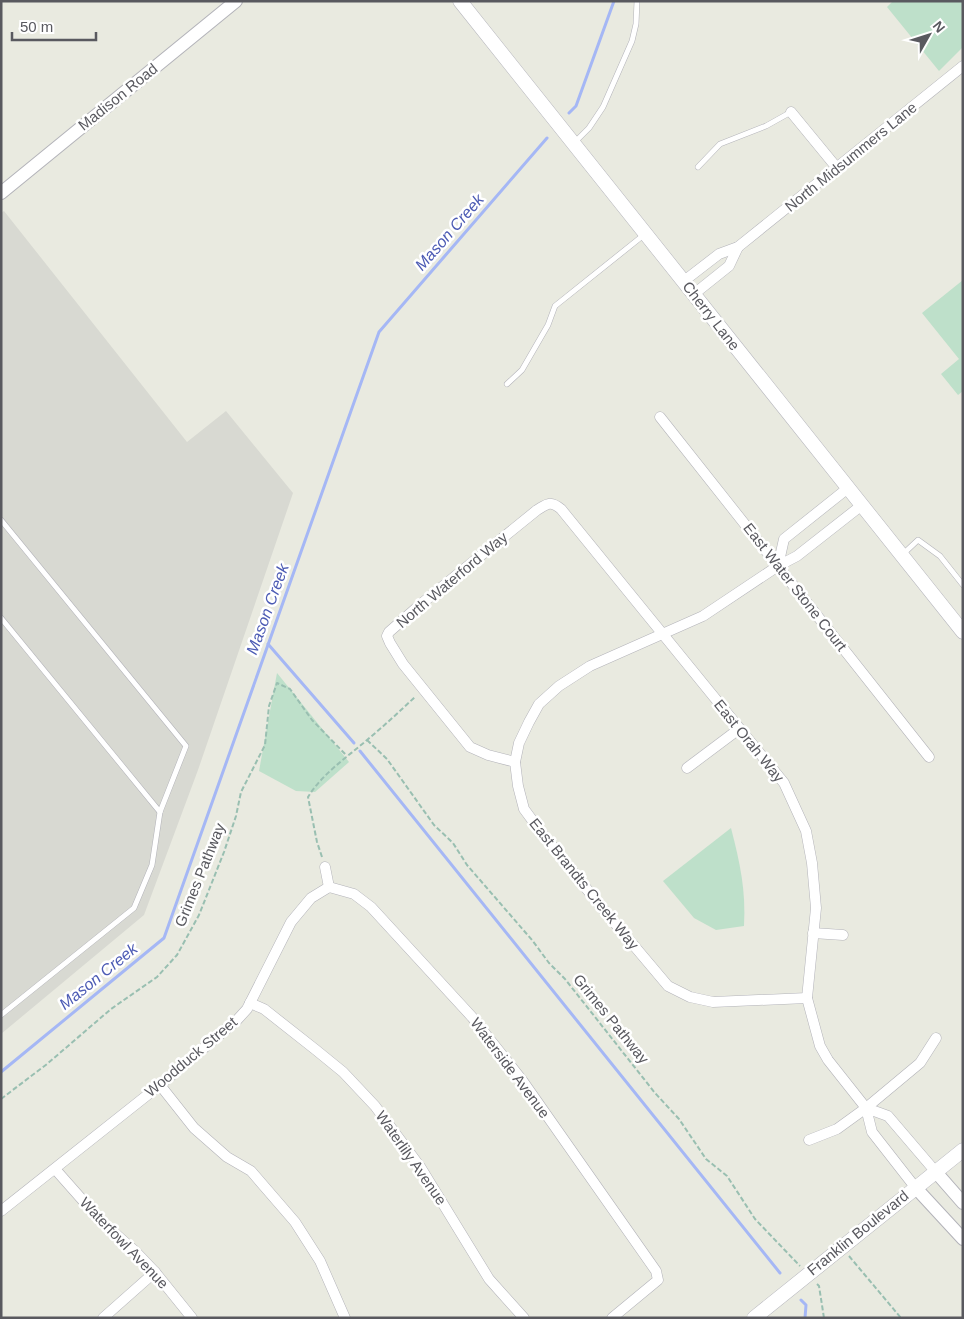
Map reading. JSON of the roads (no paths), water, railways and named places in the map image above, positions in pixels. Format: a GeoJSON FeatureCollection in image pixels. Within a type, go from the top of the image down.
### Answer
{"type":"FeatureCollection","features":[{"type":"Feature","properties":{"kind":"main road","name":"Cherry Lane"},"geometry":{"type":"LineString","coordinates":[[460,1],[963,632]]}},
{"type":"Feature","properties":{"kind":"main road","name":"Franklin Boulevard"},"geometry":{"type":"LineString","coordinates":[[754,1318],[963,1150]]}},
{"type":"Feature","properties":{"kind":"street","name":"Madison Road"},"geometry":{"type":"LineString","coordinates":[[1,192],[236,1]]}},
{"type":"Feature","properties":{"kind":"street","name":"North Midsummers Lane"},"geometry":{"type":"LineString","coordinates":[[684,281],[719,254],[738,247],[963,66]]}},
{"type":"Feature","properties":{"kind":"street"},"geometry":{"type":"LineString","coordinates":[[792,112],[837,168]]}},
{"type":"Feature","properties":{"kind":"street","name":"North Midsummers Lane"},"geometry":{"type":"LineString","coordinates":[[694,294],[729,266],[738,247]]}},
{"type":"Feature","properties":{"kind":"street","name":"East Water Stone Court"},"geometry":{"type":"LineString","coordinates":[[660,417],[929,757]]}},
{"type":"Feature","properties":{"kind":"street"},"geometry":{"type":"LineString","coordinates":[[778,566],[784,539],[848,488]]}},
{"type":"Feature","properties":{"kind":"street","name":"East Orah Way"},"geometry":{"type":"LineString","coordinates":[[548,503],[554,503],[561,509],[624,584],[662,634],[784,783],[806,831],[812,863],[816,908],[807,998],[820,1046],[828,1060],[866,1108],[872,1132],[915,1187],[963,1239]]}},
{"type":"Feature","properties":{"kind":"street","name":"North Waterford Way"},"geometry":{"type":"LineString","coordinates":[[515,762],[488,755],[470,747],[403,664],[390,643],[388,636],[389,632],[421,604],[536,510],[548,503]]}},
{"type":"Feature","properties":{"kind":"street","name":"East Brandts Creek Way"},"geometry":{"type":"LineString","coordinates":[[807,998],[713,1002],[690,997],[668,986],[598,903],[524,808],[518,786],[515,762],[519,743],[532,716],[539,704],[559,686],[590,666],[703,616],[778,566],[798,556],[862,505]]}},
{"type":"Feature","properties":{"kind":"street"},"geometry":{"type":"LineString","coordinates":[[687,768],[739,729]]}},
{"type":"Feature","properties":{"kind":"street"},"geometry":{"type":"LineString","coordinates":[[325,867],[330,888]]}},
{"type":"Feature","properties":{"kind":"street","name":"Woodduck Street"},"geometry":{"type":"LineString","coordinates":[[1,1211],[160,1085],[236,1020],[250,1003],[291,922],[311,898],[330,888]]}},
{"type":"Feature","properties":{"kind":"street","name":"Waterside Avenue"},"geometry":{"type":"LineString","coordinates":[[330,888],[354,894],[371,907],[472,1017],[522,1080],[656,1271],[658,1280],[612,1318]]}},
{"type":"Feature","properties":{"kind":"street"},"geometry":{"type":"LineString","coordinates":[[813,933],[843,935]]}},
{"type":"Feature","properties":{"kind":"street","name":"Waterlily Avenue"},"geometry":{"type":"LineString","coordinates":[[250,1003],[264,1009],[343,1072],[375,1106],[421,1168],[489,1278],[524,1318]]}},
{"type":"Feature","properties":{"kind":"street"},"geometry":{"type":"LineString","coordinates":[[809,1140],[837,1129],[866,1108],[920,1063],[936,1038]]}},
{"type":"Feature","properties":{"kind":"street"},"geometry":{"type":"LineString","coordinates":[[160,1085],[194,1128],[227,1157],[250,1171],[296,1222],[320,1261],[345,1318]]}},
{"type":"Feature","properties":{"kind":"street","name":"East Orah Way"},"geometry":{"type":"LineString","coordinates":[[866,1108],[888,1116],[963,1203]]}},
{"type":"Feature","properties":{"kind":"street","name":"Waterfowl Avenue"},"geometry":{"type":"LineString","coordinates":[[55,1169],[101,1221],[135,1251],[155,1272],[192,1318]]}},
{"type":"Feature","properties":{"kind":"street"},"geometry":{"type":"LineString","coordinates":[[103,1318],[155,1272]]}},
{"type":"Feature","properties":{"kind":"lane"},"geometry":{"type":"LineString","coordinates":[[574,143],[589,128],[603,107],[632,41],[636,24],[637,1]]}},
{"type":"Feature","properties":{"kind":"lane"},"geometry":{"type":"LineString","coordinates":[[698,167],[720,144],[766,126],[792,112]]}},
{"type":"Feature","properties":{"kind":"lane"},"geometry":{"type":"LineString","coordinates":[[507,384],[522,370],[548,325],[555,306],[646,233]]}},
{"type":"Feature","properties":{"kind":"lane"},"geometry":{"type":"LineString","coordinates":[[1,520],[186,746],[160,812],[152,865],[134,908],[1,1014]]}},
{"type":"Feature","properties":{"kind":"lane"},"geometry":{"type":"LineString","coordinates":[[902,555],[918,540],[940,556],[963,585]]}},
{"type":"Feature","properties":{"kind":"lane"},"geometry":{"type":"LineString","coordinates":[[1,618],[160,812]]}},
{"type":"Feature","properties":{"kind":"waterway","name":"Mason Creek"},"geometry":{"type":"LineString","coordinates":[[569,113],[576,106],[614,1]]}},
{"type":"Feature","properties":{"kind":"waterway","name":"Mason Creek"},"geometry":{"type":"LineString","coordinates":[[1,1072],[164,938],[379,332],[547,138]]}},
{"type":"Feature","properties":{"kind":"waterway"},"geometry":{"type":"LineString","coordinates":[[268,644],[354,743]]}},
{"type":"Feature","properties":{"kind":"waterway"},"geometry":{"type":"LineString","coordinates":[[360,751],[780,1273]]}},
{"type":"Feature","properties":{"kind":"waterway"},"geometry":{"type":"LineString","coordinates":[[801,1300],[806,1305],[805,1318]]}}]}
